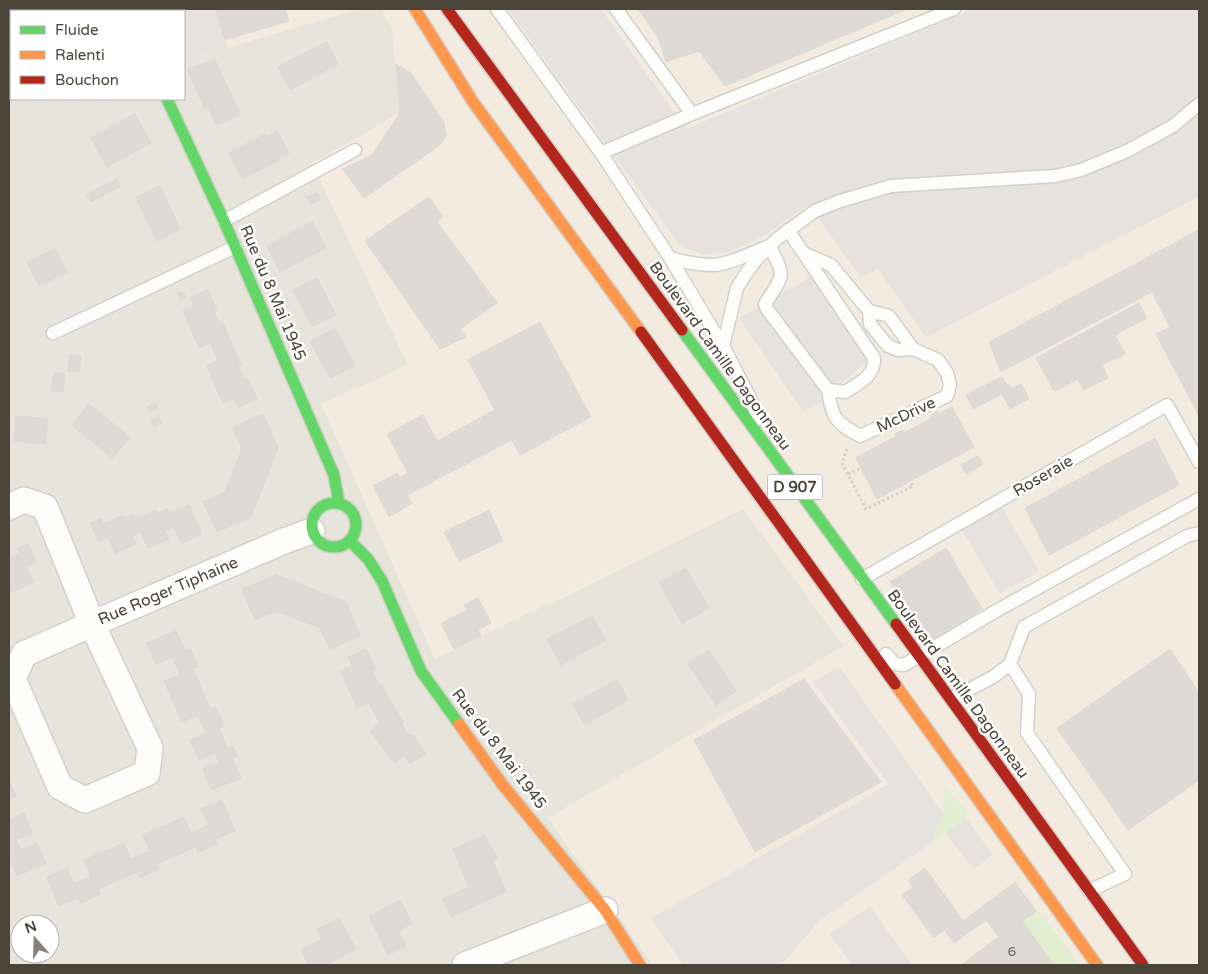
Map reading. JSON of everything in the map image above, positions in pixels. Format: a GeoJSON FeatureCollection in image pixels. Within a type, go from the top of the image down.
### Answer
{"type":"FeatureCollection","features":[{"type":"Feature","properties":{"kind":"main road","name":"D 907"},"geometry":{"type":"LineString","coordinates":[[415,9],[473,102],[576,240],[1097,965]]}},
{"type":"Feature","properties":{"kind":"main road","name":"Boulevard Camille Dagonneau"},"geometry":{"type":"LineString","coordinates":[[448,9],[563,171],[920,656],[1143,965]]}},
{"type":"Feature","properties":{"kind":"main road","name":"Rue du 8 Mai 1945"},"geometry":{"type":"LineString","coordinates":[[167,100],[236,247],[334,474],[339,503]]}},
{"type":"Feature","properties":{"kind":"main road"},"geometry":{"type":"LineString","coordinates":[[339,503],[345,506],[354,516],[356,529],[350,540],[338,547],[332,547],[320,542],[312,531],[313,516],[324,505],[339,503]]}},
{"type":"Feature","properties":{"kind":"main road","name":"Rue du 8 Mai 1945"},"geometry":{"type":"LineString","coordinates":[[350,540],[368,559],[382,581],[421,671],[502,784],[605,910],[640,965]]}},
{"type":"Feature","properties":{"kind":"street","name":"Rue Roger Tiphaine"},"geometry":{"type":"LineString","coordinates":[[9,507],[24,500],[45,507],[92,624],[284,541],[312,531]]}},
{"type":"Feature","properties":{"kind":"street"},"geometry":{"type":"LineString","coordinates":[[92,624],[150,748],[147,773],[85,800],[60,787],[13,679],[24,654],[92,624]]}},
{"type":"Feature","properties":{"kind":"street"},"geometry":{"type":"LineString","coordinates":[[465,965],[605,910]]}},
{"type":"Feature","properties":{"kind":"lane"},"geometry":{"type":"LineString","coordinates":[[497,9],[601,153],[670,258],[723,346],[750,398],[779,464]]}},
{"type":"Feature","properties":{"kind":"lane"},"geometry":{"type":"LineString","coordinates":[[616,9],[692,114]]}},
{"type":"Feature","properties":{"kind":"lane"},"geometry":{"type":"LineString","coordinates":[[601,153],[692,114],[954,9]]}},
{"type":"Feature","properties":{"kind":"lane"},"geometry":{"type":"LineString","coordinates":[[723,346],[737,288],[769,246],[815,211],[840,201],[891,186],[1055,176],[1081,170],[1127,151],[1173,126],[1199,104]]}},
{"type":"Feature","properties":{"kind":"lane"},"geometry":{"type":"LineString","coordinates":[[224,221],[355,150]]}},
{"type":"Feature","properties":{"kind":"lane"},"geometry":{"type":"LineString","coordinates":[[769,246],[778,261],[782,277],[776,290],[765,304],[767,309],[828,390],[845,392],[870,374],[875,365],[874,358],[788,230]]}},
{"type":"Feature","properties":{"kind":"lane"},"geometry":{"type":"LineString","coordinates":[[670,258],[691,263],[716,265],[769,246]]}},
{"type":"Feature","properties":{"kind":"lane"},"geometry":{"type":"LineString","coordinates":[[53,333],[236,247]]}},
{"type":"Feature","properties":{"kind":"lane","name":"McDrive"},"geometry":{"type":"LineString","coordinates":[[803,253],[831,265],[869,311],[870,324],[888,346],[898,350],[913,349],[938,360],[947,373],[950,384],[946,396],[860,436],[841,425],[831,411],[828,390]]}},
{"type":"Feature","properties":{"kind":"lane","name":"McDrive"},"geometry":{"type":"LineString","coordinates":[[869,311],[889,316],[913,349]]}},
{"type":"Feature","properties":{"kind":"lane","name":"Roseraie"},"geometry":{"type":"LineString","coordinates":[[862,579],[1167,405],[1199,462]]}},
{"type":"Feature","properties":{"kind":"lane"},"geometry":{"type":"LineString","coordinates":[[809,565],[832,585],[895,664],[904,666],[1004,606],[1199,499]]}},
{"type":"Feature","properties":{"kind":"lane"},"geometry":{"type":"LineString","coordinates":[[951,699],[993,677],[1010,664],[1024,627],[1187,536],[1199,533]]}},
{"type":"Feature","properties":{"kind":"lane"},"geometry":{"type":"LineString","coordinates":[[1010,664],[1029,694],[1027,733],[1124,874],[1089,891]]}},
{"type":"Feature","properties":{"kind":"path"},"geometry":{"type":"LineString","coordinates":[[854,432],[842,463],[866,509],[912,486],[910,481]]}},
{"type":"Feature","properties":{"kind":"path"},"geometry":{"type":"LineString","coordinates":[[848,474],[861,468]]}},
{"type":"Feature","properties":{"kind":"shaded area"},"geometry":{"type":"Polygon","coordinates":[[[9,9],[120,10],[10,10],[10,100],[185,100],[185,60],[360,9],[380,9],[392,27],[400,113],[313,164],[408,365],[558,600],[743,509],[844,646],[548,818],[653,965],[9,965],[9,9]]]}},
{"type":"Feature","properties":{"kind":"shaded area"},"geometry":{"type":"Polygon","coordinates":[[[216,9],[228,47],[185,60],[185,10],[144,10],[216,9]]]}},
{"type":"Feature","properties":{"kind":"shaded area"},"geometry":{"type":"Polygon","coordinates":[[[360,9],[185,60],[185,10],[120,10],[360,9]]]}},
{"type":"Feature","properties":{"kind":"shaded area"},"geometry":{"type":"Polygon","coordinates":[[[380,9],[1199,9],[1199,965],[653,965],[548,818],[844,646],[743,509],[435,659],[321,404],[408,365],[312,163],[400,113],[392,27],[380,9]]]}},
{"type":"Feature","properties":{"kind":"shaded area"},"geometry":{"type":"Polygon","coordinates":[[[508,9],[601,9],[686,129],[974,9],[1199,9],[1199,197],[926,337],[878,269],[861,278],[809,205],[762,237],[729,252],[704,255],[680,246],[508,9]]]}},
{"type":"Feature","properties":{"kind":"shaded area"},"geometry":{"type":"Polygon","coordinates":[[[819,272],[876,352],[819,404],[803,412],[739,318],[819,272]]]}},
{"type":"Feature","properties":{"kind":"shaded area"},"geometry":{"type":"Polygon","coordinates":[[[1002,507],[1039,571],[1000,594],[962,530],[1002,507]]]}},
{"type":"Feature","properties":{"kind":"shaded area"},"geometry":{"type":"Polygon","coordinates":[[[839,666],[943,813],[931,843],[819,921],[785,961],[777,965],[683,965],[651,918],[889,784],[813,682],[839,666]]]}},
{"type":"Feature","properties":{"kind":"shaded area"},"geometry":{"type":"Polygon","coordinates":[[[966,818],[993,855],[974,869],[945,833],[966,818]]]}},
{"type":"Feature","properties":{"kind":"shaded area"},"geometry":{"type":"Polygon","coordinates":[[[870,906],[912,965],[852,965],[829,934],[870,906]]]}},
{"type":"Feature","properties":{"kind":"green space"},"geometry":{"type":"Polygon","coordinates":[[[945,786],[967,811],[966,818],[931,843],[943,813],[945,786]]]}},
{"type":"Feature","properties":{"kind":"green space"},"geometry":{"type":"Polygon","coordinates":[[[1036,907],[1080,965],[1054,965],[1022,921],[1036,907]]]}},
{"type":"Feature","properties":{"kind":"building"},"geometry":{"type":"Polygon","coordinates":[[[9,9],[98,9],[10,10],[9,17],[9,9]]]}},
{"type":"Feature","properties":{"kind":"building"},"geometry":{"type":"Polygon","coordinates":[[[216,9],[285,9],[289,21],[225,40],[216,9]]]}},
{"type":"Feature","properties":{"kind":"building"},"geometry":{"type":"Polygon","coordinates":[[[638,9],[907,9],[725,86],[699,51],[666,62],[658,37],[638,9]]]}},
{"type":"Feature","properties":{"kind":"building"},"geometry":{"type":"Polygon","coordinates":[[[9,17],[10,52],[9,52],[9,17]]]}},
{"type":"Feature","properties":{"kind":"building"},"geometry":{"type":"Polygon","coordinates":[[[327,42],[338,64],[290,90],[278,67],[327,42]]]}},
{"type":"Feature","properties":{"kind":"building"},"geometry":{"type":"Polygon","coordinates":[[[215,60],[240,114],[219,124],[211,105],[205,109],[187,69],[215,60]]]}},
{"type":"Feature","properties":{"kind":"building"},"geometry":{"type":"Polygon","coordinates":[[[396,64],[411,73],[444,122],[446,136],[440,145],[364,198],[343,169],[372,155],[400,113],[396,64]]]}},
{"type":"Feature","properties":{"kind":"building"},"geometry":{"type":"Polygon","coordinates":[[[211,105],[219,124],[216,125],[208,107],[211,105]]]}},
{"type":"Feature","properties":{"kind":"building"},"geometry":{"type":"Polygon","coordinates":[[[135,114],[151,143],[107,167],[91,138],[135,114]]]}},
{"type":"Feature","properties":{"kind":"building"},"geometry":{"type":"Polygon","coordinates":[[[277,131],[289,153],[278,158],[279,161],[242,179],[229,153],[265,134],[268,136],[277,131]]]}},
{"type":"Feature","properties":{"kind":"building"},"geometry":{"type":"Polygon","coordinates":[[[116,179],[120,186],[91,202],[87,195],[116,179]]]}},
{"type":"Feature","properties":{"kind":"building"},"geometry":{"type":"Polygon","coordinates":[[[160,186],[180,229],[157,241],[136,198],[160,186]]]}},
{"type":"Feature","properties":{"kind":"building"},"geometry":{"type":"Polygon","coordinates":[[[317,193],[320,200],[311,204],[307,197],[317,193]]]}},
{"type":"Feature","properties":{"kind":"building"},"geometry":{"type":"Polygon","coordinates":[[[429,197],[443,217],[437,222],[497,303],[460,329],[466,337],[440,349],[365,241],[429,197]]]}},
{"type":"Feature","properties":{"kind":"building"},"geometry":{"type":"Polygon","coordinates":[[[313,221],[314,225],[297,234],[295,231],[313,221]]]}},
{"type":"Feature","properties":{"kind":"building"},"geometry":{"type":"Polygon","coordinates":[[[314,225],[326,248],[280,272],[267,246],[295,231],[297,234],[314,225]]]}},
{"type":"Feature","properties":{"kind":"building"},"geometry":{"type":"Polygon","coordinates":[[[1199,230],[1199,267],[1001,372],[989,342],[1199,230]]]}},
{"type":"Feature","properties":{"kind":"building"},"geometry":{"type":"Polygon","coordinates":[[[55,248],[67,272],[39,286],[27,262],[55,248]]]}},
{"type":"Feature","properties":{"kind":"building"},"geometry":{"type":"Polygon","coordinates":[[[1199,267],[1199,416],[1156,334],[1170,327],[1152,292],[1199,267]]]}},
{"type":"Feature","properties":{"kind":"building"},"geometry":{"type":"Polygon","coordinates":[[[317,278],[336,315],[312,326],[293,290],[317,278]]]}},
{"type":"Feature","properties":{"kind":"building"},"geometry":{"type":"Polygon","coordinates":[[[208,290],[212,299],[209,300],[225,337],[228,335],[236,353],[233,354],[249,391],[253,390],[257,399],[238,407],[234,398],[223,403],[207,366],[218,361],[211,343],[199,348],[183,311],[194,306],[190,297],[208,290]]]}},
{"type":"Feature","properties":{"kind":"building"},"geometry":{"type":"Polygon","coordinates":[[[183,292],[186,298],[181,300],[178,294],[183,292]]]}},
{"type":"Feature","properties":{"kind":"building"},"geometry":{"type":"Polygon","coordinates":[[[212,299],[217,310],[214,311],[209,300],[212,299]]]}},
{"type":"Feature","properties":{"kind":"building"},"geometry":{"type":"Polygon","coordinates":[[[1139,303],[1147,318],[1115,335],[1125,354],[1102,365],[1108,378],[1084,390],[1078,379],[1054,391],[1036,358],[1139,303]]]}},
{"type":"Feature","properties":{"kind":"building"},"geometry":{"type":"Polygon","coordinates":[[[540,322],[591,417],[520,455],[512,440],[407,495],[412,503],[389,517],[373,486],[397,473],[400,478],[408,473],[387,434],[423,415],[437,441],[495,410],[468,360],[540,322]]]}},
{"type":"Feature","properties":{"kind":"building"},"geometry":{"type":"Polygon","coordinates":[[[224,324],[228,335],[225,337],[220,325],[224,324]]]}},
{"type":"Feature","properties":{"kind":"building"},"geometry":{"type":"Polygon","coordinates":[[[335,328],[355,366],[330,378],[310,341],[335,328]]]}},
{"type":"Feature","properties":{"kind":"building"},"geometry":{"type":"Polygon","coordinates":[[[236,353],[241,364],[238,366],[233,354],[236,353]]]}},
{"type":"Feature","properties":{"kind":"building"},"geometry":{"type":"Polygon","coordinates":[[[70,354],[81,356],[79,372],[68,371],[70,354]]]}},
{"type":"Feature","properties":{"kind":"building"},"geometry":{"type":"Polygon","coordinates":[[[54,373],[65,374],[63,392],[51,391],[54,373]]]}},
{"type":"Feature","properties":{"kind":"building"},"geometry":{"type":"Polygon","coordinates":[[[1002,377],[1006,383],[998,388],[994,381],[1002,377]]]}},
{"type":"Feature","properties":{"kind":"building"},"geometry":{"type":"Polygon","coordinates":[[[248,379],[253,390],[249,391],[245,380],[248,379]]]}},
{"type":"Feature","properties":{"kind":"building"},"geometry":{"type":"Polygon","coordinates":[[[994,381],[998,388],[1006,383],[1007,385],[1009,384],[1011,389],[1021,384],[1029,399],[1010,409],[1002,394],[973,409],[966,395],[994,381]]]}},
{"type":"Feature","properties":{"kind":"building"},"geometry":{"type":"Polygon","coordinates":[[[155,403],[158,409],[150,412],[147,407],[155,403]]]}},
{"type":"Feature","properties":{"kind":"building"},"geometry":{"type":"Polygon","coordinates":[[[89,404],[130,437],[112,458],[72,425],[89,404]]]}},
{"type":"Feature","properties":{"kind":"building"},"geometry":{"type":"Polygon","coordinates":[[[952,407],[974,447],[877,499],[856,458],[896,436],[895,434],[902,430],[904,433],[932,418],[931,415],[937,411],[938,414],[952,407]]]}},
{"type":"Feature","properties":{"kind":"building"},"geometry":{"type":"Polygon","coordinates":[[[263,414],[278,448],[251,517],[217,532],[203,502],[225,492],[242,449],[232,427],[263,414]]]}},
{"type":"Feature","properties":{"kind":"building"},"geometry":{"type":"Polygon","coordinates":[[[16,416],[48,419],[45,444],[14,441],[16,416]]]}},
{"type":"Feature","properties":{"kind":"building"},"geometry":{"type":"Polygon","coordinates":[[[159,417],[162,423],[154,427],[151,421],[159,417]]]}},
{"type":"Feature","properties":{"kind":"building"},"geometry":{"type":"Polygon","coordinates":[[[1155,438],[1179,485],[1049,555],[1025,508],[1155,438]]]}},
{"type":"Feature","properties":{"kind":"building"},"geometry":{"type":"Polygon","coordinates":[[[978,456],[983,464],[966,474],[961,465],[978,456]]]}},
{"type":"Feature","properties":{"kind":"building"},"geometry":{"type":"Polygon","coordinates":[[[189,505],[202,534],[181,543],[174,527],[165,531],[169,539],[148,548],[141,532],[132,536],[136,544],[115,553],[108,537],[98,542],[91,523],[101,519],[103,524],[123,515],[124,518],[134,514],[136,519],[156,510],[157,513],[167,509],[169,514],[189,505]]]}},
{"type":"Feature","properties":{"kind":"building"},"geometry":{"type":"Polygon","coordinates":[[[489,510],[503,541],[459,561],[444,532],[489,510]]]}},
{"type":"Feature","properties":{"kind":"building"},"geometry":{"type":"Polygon","coordinates":[[[28,544],[36,562],[26,566],[34,582],[9,593],[9,558],[20,553],[18,548],[28,544]]]}},
{"type":"Feature","properties":{"kind":"building"},"geometry":{"type":"Polygon","coordinates":[[[946,548],[982,609],[927,643],[890,582],[946,548]]]}},
{"type":"Feature","properties":{"kind":"building"},"geometry":{"type":"Polygon","coordinates":[[[686,568],[709,608],[682,624],[659,582],[686,568]]]}},
{"type":"Feature","properties":{"kind":"building"},"geometry":{"type":"Polygon","coordinates":[[[276,575],[346,602],[360,636],[330,649],[320,628],[277,611],[255,620],[242,589],[276,575]]]}},
{"type":"Feature","properties":{"kind":"building"},"geometry":{"type":"Polygon","coordinates":[[[478,598],[491,623],[478,630],[481,636],[454,649],[441,623],[467,610],[464,605],[478,598]]]}},
{"type":"Feature","properties":{"kind":"building"},"geometry":{"type":"Polygon","coordinates":[[[592,616],[606,640],[561,665],[547,639],[592,616]]]}},
{"type":"Feature","properties":{"kind":"building"},"geometry":{"type":"Polygon","coordinates":[[[176,631],[185,651],[190,648],[198,667],[193,669],[210,709],[216,707],[224,726],[219,728],[227,748],[233,746],[237,756],[232,758],[241,778],[211,790],[203,769],[219,762],[215,753],[199,760],[190,740],[206,733],[198,715],[182,722],[164,681],[180,674],[172,657],[156,664],[147,643],[176,631]]]}},
{"type":"Feature","properties":{"kind":"building"},"geometry":{"type":"Polygon","coordinates":[[[366,649],[371,659],[367,659],[384,696],[387,695],[397,712],[394,714],[417,746],[419,744],[426,753],[410,764],[404,756],[394,763],[370,731],[380,723],[369,703],[357,708],[341,671],[352,666],[348,657],[366,649]]]}},
{"type":"Feature","properties":{"kind":"building"},"geometry":{"type":"Polygon","coordinates":[[[1170,649],[1199,693],[1199,780],[1128,830],[1057,728],[1170,649]]]}},
{"type":"Feature","properties":{"kind":"building"},"geometry":{"type":"Polygon","coordinates":[[[709,650],[736,691],[716,705],[688,664],[709,650]]]}},
{"type":"Feature","properties":{"kind":"building"},"geometry":{"type":"Polygon","coordinates":[[[367,659],[371,659],[376,669],[373,671],[367,659]]]}},
{"type":"Feature","properties":{"kind":"building"},"geometry":{"type":"Polygon","coordinates":[[[804,679],[881,782],[755,852],[694,740],[804,679]]]}},
{"type":"Feature","properties":{"kind":"building"},"geometry":{"type":"Polygon","coordinates":[[[617,680],[628,700],[585,725],[573,704],[617,680]]]}},
{"type":"Feature","properties":{"kind":"building"},"geometry":{"type":"Polygon","coordinates":[[[382,684],[387,695],[384,696],[379,685],[382,684]]]}},
{"type":"Feature","properties":{"kind":"building"},"geometry":{"type":"Polygon","coordinates":[[[397,712],[404,722],[401,724],[394,714],[397,712]]]}},
{"type":"Feature","properties":{"kind":"building"},"geometry":{"type":"Polygon","coordinates":[[[413,734],[419,744],[417,746],[410,736],[413,734]]]}},
{"type":"Feature","properties":{"kind":"building"},"geometry":{"type":"Polygon","coordinates":[[[9,780],[16,796],[9,799],[9,780]]]}},
{"type":"Feature","properties":{"kind":"building"},"geometry":{"type":"Polygon","coordinates":[[[222,800],[235,831],[215,839],[217,844],[198,853],[196,847],[156,864],[159,869],[140,878],[137,872],[98,889],[100,894],[81,903],[79,898],[59,906],[47,877],[67,868],[74,884],[91,877],[84,860],[124,843],[131,859],[150,851],[143,835],[184,817],[191,833],[209,825],[201,809],[222,800]]]}},
{"type":"Feature","properties":{"kind":"building"},"geometry":{"type":"Polygon","coordinates":[[[24,813],[32,833],[16,840],[21,850],[37,843],[46,863],[17,876],[9,857],[9,819],[24,813]]]}},
{"type":"Feature","properties":{"kind":"building"},"geometry":{"type":"Polygon","coordinates":[[[485,835],[498,859],[493,861],[506,892],[451,917],[443,899],[469,887],[453,849],[485,835]]]}},
{"type":"Feature","properties":{"kind":"building"},"geometry":{"type":"Polygon","coordinates":[[[925,868],[963,921],[1015,882],[1036,911],[999,937],[986,920],[954,943],[908,880],[925,868]]]}},
{"type":"Feature","properties":{"kind":"building"},"geometry":{"type":"Polygon","coordinates":[[[913,887],[944,930],[934,938],[902,895],[913,887]]]}},
{"type":"Feature","properties":{"kind":"building"},"geometry":{"type":"Polygon","coordinates":[[[400,900],[412,923],[398,931],[406,946],[388,955],[369,916],[400,900]]]}},
{"type":"Feature","properties":{"kind":"building"},"geometry":{"type":"Polygon","coordinates":[[[339,918],[356,949],[326,965],[309,965],[301,950],[322,939],[317,929],[339,918]]]}},
{"type":"Feature","properties":{"kind":"building"},"geometry":{"type":"Polygon","coordinates":[[[1022,921],[1054,965],[961,965],[999,937],[1022,921]]]}},
{"type":"Feature","properties":{"kind":"traffic: fast"},"geometry":{"type":"LineString","coordinates":[[167,100],[224,221],[334,475],[339,503]]}},
{"type":"Feature","properties":{"kind":"traffic: fast"},"geometry":{"type":"LineString","coordinates":[[682,330],[896,624]]}},
{"type":"Feature","properties":{"kind":"traffic: fast"},"geometry":{"type":"LineString","coordinates":[[330,503],[338,503],[350,509],[356,525],[350,541],[338,547],[330,547],[318,541],[312,529],[312,521],[318,509],[330,503]]}},
{"type":"Feature","properties":{"kind":"traffic: fast"},"geometry":{"type":"LineString","coordinates":[[350,541],[368,559],[382,581],[421,671],[459,724]]}},
{"type":"Feature","properties":{"kind":"traffic: slow"},"geometry":{"type":"LineString","coordinates":[[415,9],[473,102],[641,332]]}},
{"type":"Feature","properties":{"kind":"traffic: slow"},"geometry":{"type":"LineString","coordinates":[[895,684],[1097,965]]}},
{"type":"Feature","properties":{"kind":"traffic: slow"},"geometry":{"type":"LineString","coordinates":[[459,724],[502,784],[605,910],[640,965]]}},
{"type":"Feature","properties":{"kind":"traffic: jam"},"geometry":{"type":"LineString","coordinates":[[447,9],[682,330]]}},
{"type":"Feature","properties":{"kind":"traffic: jam"},"geometry":{"type":"LineString","coordinates":[[641,332],[895,684]]}},
{"type":"Feature","properties":{"kind":"traffic: jam"},"geometry":{"type":"LineString","coordinates":[[896,624],[1143,965]]}}]}
